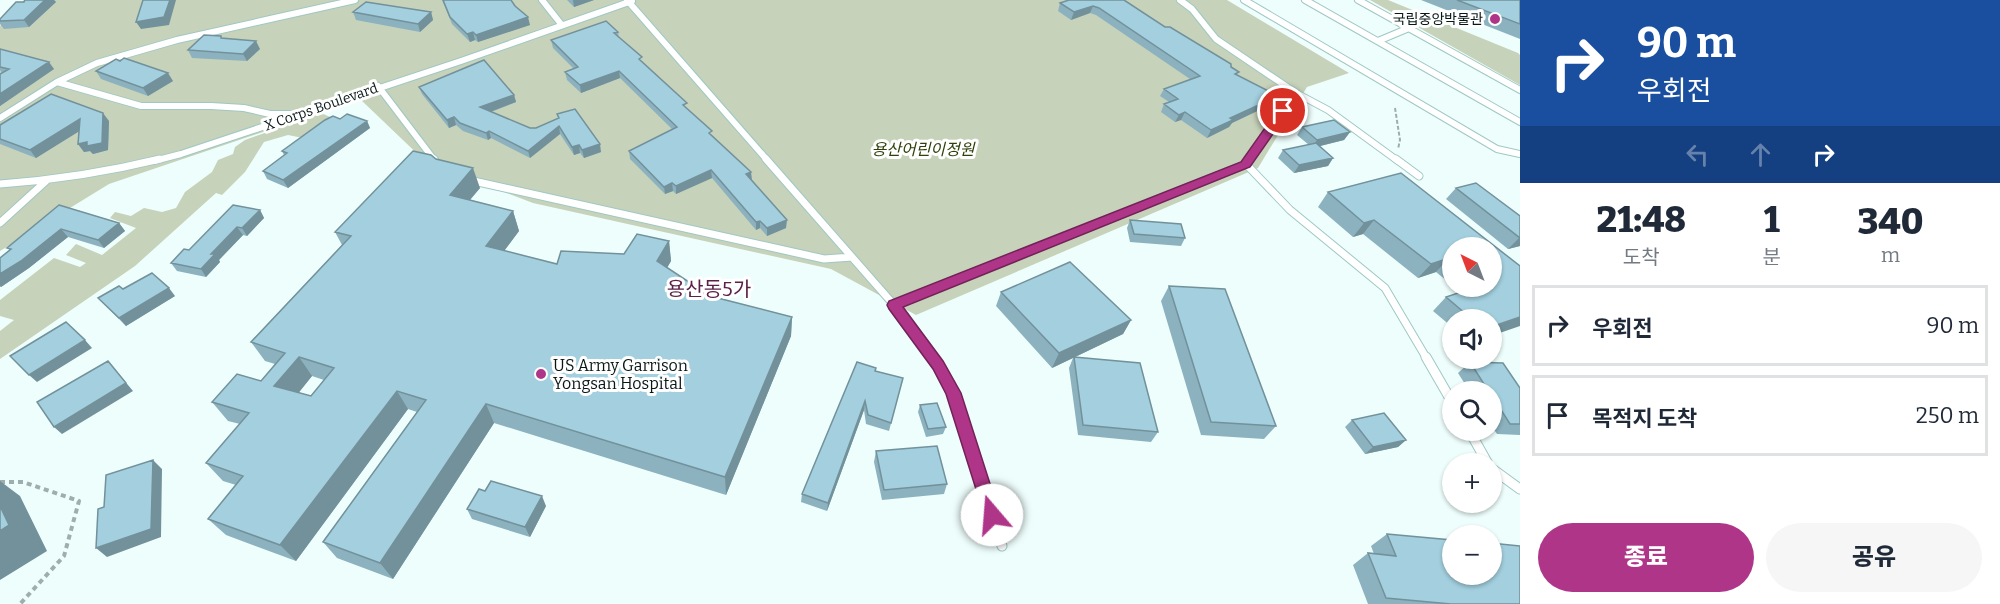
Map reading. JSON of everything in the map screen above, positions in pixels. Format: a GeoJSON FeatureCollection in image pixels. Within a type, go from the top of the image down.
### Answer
{"type":"FeatureCollection","features":[{"type":"Feature","properties":{"kind":"lane"},"geometry":{"type":"LineString","coordinates":[[0,118],[57,82],[97,63],[177,40],[354,0]]}},
{"type":"Feature","properties":{"kind":"lane"},"geometry":{"type":"LineString","coordinates":[[542,0],[561,24]]}},
{"type":"Feature","properties":{"kind":"lane"},"geometry":{"type":"LineString","coordinates":[[1180,0],[1192,9],[1216,39],[1296,93],[1328,110],[1419,176]]}},
{"type":"Feature","properties":{"kind":"lane"},"geometry":{"type":"LineString","coordinates":[[1244,0],[1497,149],[1520,154]]}},
{"type":"Feature","properties":{"kind":"lane"},"geometry":{"type":"LineString","coordinates":[[1305,0],[1520,122]]}},
{"type":"Feature","properties":{"kind":"lane"},"geometry":{"type":"LineString","coordinates":[[1358,0],[1520,90]]}},
{"type":"Feature","properties":{"kind":"lane"},"geometry":{"type":"LineString","coordinates":[[630,1],[894,305],[938,365],[953,393],[1002,546]]}},
{"type":"Feature","properties":{"kind":"lane","name":"X Corps Boulevard"},"geometry":{"type":"LineString","coordinates":[[0,183],[46,181],[107,172],[182,154],[630,1]]}},
{"type":"Feature","properties":{"kind":"lane"},"geometry":{"type":"LineString","coordinates":[[1378,41],[1409,28]]}},
{"type":"Feature","properties":{"kind":"lane"},"geometry":{"type":"LineString","coordinates":[[57,82],[141,106],[211,106],[244,108],[270,114],[303,114]]}},
{"type":"Feature","properties":{"kind":"lane"},"geometry":{"type":"LineString","coordinates":[[378,87],[440,167]]}},
{"type":"Feature","properties":{"kind":"lane"},"geometry":{"type":"LineString","coordinates":[[894,305],[1246,164],[1296,93]]}},
{"type":"Feature","properties":{"kind":"lane"},"geometry":{"type":"LineString","coordinates":[[1246,164],[1290,210],[1385,288],[1442,385]]}},
{"type":"Feature","properties":{"kind":"lane"},"geometry":{"type":"LineString","coordinates":[[456,176],[556,201],[824,259],[852,257]]}},
{"type":"Feature","properties":{"kind":"lane"},"geometry":{"type":"LineString","coordinates":[[0,223],[46,181]]}},
{"type":"Feature","properties":{"kind":"lane"},"geometry":{"type":"LineString","coordinates":[[1502,476],[1520,489]]}},
{"type":"Feature","properties":{"kind":"path"},"geometry":{"type":"LineString","coordinates":[[1395,108],[1400,140],[1396,159]]}},
{"type":"Feature","properties":{"kind":"path"},"geometry":{"type":"LineString","coordinates":[[0,482],[23,482],[79,501],[64,556],[20,604]]}},
{"type":"Feature","properties":{"kind":"green space","name":"용산어린이정원"},"geometry":{"type":"Polygon","coordinates":[[[24,0],[1227,0],[1349,73],[1307,87],[1258,168],[916,315],[831,269],[533,203],[427,163],[360,99],[109,184],[0,251],[0,26],[24,0]]]}},
{"type":"Feature","properties":{"kind":"green space"},"geometry":{"type":"Polygon","coordinates":[[[1370,0],[1388,0],[1518,53],[1520,55],[1520,85],[1370,0]]]}},
{"type":"Feature","properties":{"kind":"green space"},"geometry":{"type":"Polygon","coordinates":[[[321,113],[337,120],[303,138],[288,135],[264,142],[245,172],[222,195],[216,193],[135,266],[0,359],[0,331],[14,320],[0,316],[0,300],[54,258],[80,267],[86,263],[66,255],[76,244],[102,255],[136,228],[110,218],[115,212],[131,216],[144,208],[162,212],[176,208],[185,192],[212,172],[218,160],[233,154],[235,147],[245,140],[321,113]]]}},
{"type":"Feature","properties":{"kind":"building"},"geometry":{"type":"Polygon","coordinates":[[[45,0],[24,20],[0,21],[16,2],[45,0]]]}},
{"type":"Feature","properties":{"kind":"building"},"geometry":{"type":"Polygon","coordinates":[[[143,0],[170,0],[164,17],[136,22],[143,0]]]}},
{"type":"Feature","properties":{"kind":"building"},"geometry":{"type":"Polygon","coordinates":[[[443,0],[511,0],[528,17],[476,35],[473,32],[467,34],[450,17],[443,0]]]}},
{"type":"Feature","properties":{"kind":"building"},"geometry":{"type":"Polygon","coordinates":[[[1069,0],[1124,0],[1165,27],[1170,27],[1231,64],[1231,67],[1239,72],[1235,74],[1278,96],[1230,118],[1233,120],[1211,130],[1185,112],[1179,115],[1164,104],[1178,99],[1164,89],[1200,76],[1099,8],[1093,6],[1074,12],[1060,3],[1069,0]]]}},
{"type":"Feature","properties":{"kind":"building"},"geometry":{"type":"Polygon","coordinates":[[[1457,0],[1520,0],[1520,24],[1457,0]]]}},
{"type":"Feature","properties":{"kind":"building"},"geometry":{"type":"Polygon","coordinates":[[[366,2],[431,12],[418,24],[353,12],[366,2]]]}},
{"type":"Feature","properties":{"kind":"building"},"geometry":{"type":"Polygon","coordinates":[[[606,21],[618,32],[614,33],[642,57],[639,59],[687,103],[683,105],[712,131],[709,133],[751,172],[746,174],[787,220],[767,228],[760,221],[756,222],[711,170],[676,186],[672,183],[664,187],[629,151],[677,127],[619,71],[580,85],[565,72],[578,67],[551,40],[606,21]]]}},
{"type":"Feature","properties":{"kind":"building"},"geometry":{"type":"Polygon","coordinates":[[[204,35],[256,41],[243,54],[188,50],[204,35]]]}},
{"type":"Feature","properties":{"kind":"building"},"geometry":{"type":"Polygon","coordinates":[[[0,49],[49,62],[0,94],[0,74],[9,69],[0,67],[0,49]]]}},
{"type":"Feature","properties":{"kind":"building"},"geometry":{"type":"Polygon","coordinates":[[[124,58],[168,73],[143,88],[96,71],[116,59],[120,61],[124,58]]]}},
{"type":"Feature","properties":{"kind":"building"},"geometry":{"type":"Polygon","coordinates":[[[484,60],[514,95],[480,107],[530,128],[536,128],[559,118],[557,114],[575,109],[600,144],[582,150],[579,145],[572,147],[559,126],[528,151],[489,131],[486,133],[460,123],[454,117],[447,120],[419,87],[484,60]]]}},
{"type":"Feature","properties":{"kind":"building"},"geometry":{"type":"Polygon","coordinates":[[[51,94],[103,113],[102,143],[87,146],[87,142],[78,144],[80,119],[30,150],[0,139],[0,125],[51,94]]]}},
{"type":"Feature","properties":{"kind":"building"},"geometry":{"type":"Polygon","coordinates":[[[347,114],[367,121],[283,180],[263,171],[287,153],[282,151],[325,120],[333,116],[340,119],[347,114]]]}},
{"type":"Feature","properties":{"kind":"building"},"geometry":{"type":"Polygon","coordinates":[[[1334,120],[1350,132],[1317,140],[1302,127],[1334,120]]]}},
{"type":"Feature","properties":{"kind":"building"},"geometry":{"type":"Polygon","coordinates":[[[1316,143],[1333,158],[1299,165],[1283,150],[1316,143]]]}},
{"type":"Feature","properties":{"kind":"building","name":"US Army Garrison Yongsan Hospital"},"geometry":{"type":"Polygon","coordinates":[[[413,151],[473,168],[450,195],[513,211],[486,246],[557,264],[561,251],[624,254],[637,234],[669,241],[657,261],[710,296],[792,317],[725,477],[486,404],[380,563],[323,542],[426,400],[397,391],[280,545],[208,519],[243,476],[206,463],[249,413],[212,402],[237,374],[261,381],[285,353],[251,342],[351,236],[335,232],[413,151]],[[299,357],[274,386],[311,396],[334,368],[299,357]]]}},
{"type":"Feature","properties":{"kind":"building"},"geometry":{"type":"Polygon","coordinates":[[[1401,173],[1483,237],[1442,237],[1442,260],[1431,264],[1374,220],[1364,223],[1328,192],[1401,173]]]}},
{"type":"Feature","properties":{"kind":"building"},"geometry":{"type":"Polygon","coordinates":[[[1476,183],[1520,216],[1520,238],[1456,188],[1476,183]]]}},
{"type":"Feature","properties":{"kind":"building"},"geometry":{"type":"Polygon","coordinates":[[[59,205],[119,223],[98,240],[61,229],[21,261],[0,274],[0,258],[11,249],[7,248],[59,205]]]}},
{"type":"Feature","properties":{"kind":"building"},"geometry":{"type":"Polygon","coordinates":[[[233,205],[260,210],[242,228],[237,227],[211,254],[215,254],[201,269],[171,263],[184,249],[189,250],[233,205]]]}},
{"type":"Feature","properties":{"kind":"building"},"geometry":{"type":"Polygon","coordinates":[[[1130,220],[1181,224],[1185,238],[1134,234],[1130,220]]]}},
{"type":"Feature","properties":{"kind":"building"},"geometry":{"type":"Polygon","coordinates":[[[1502,252],[1520,266],[1520,317],[1502,323],[1502,309],[1460,309],[1446,297],[1502,297],[1502,252]]]}},
{"type":"Feature","properties":{"kind":"building"},"geometry":{"type":"Polygon","coordinates":[[[1070,262],[1131,320],[1059,353],[1001,292],[1070,262]]]}},
{"type":"Feature","properties":{"kind":"building"},"geometry":{"type":"Polygon","coordinates":[[[152,273],[169,288],[119,318],[98,298],[119,286],[123,289],[152,273]]]}},
{"type":"Feature","properties":{"kind":"building"},"geometry":{"type":"Polygon","coordinates":[[[1169,286],[1225,289],[1276,426],[1211,422],[1169,286]]]}},
{"type":"Feature","properties":{"kind":"building"},"geometry":{"type":"Polygon","coordinates":[[[66,322],[85,340],[29,375],[10,356],[66,322]]]}},
{"type":"Feature","properties":{"kind":"building"},"geometry":{"type":"Polygon","coordinates":[[[1074,357],[1140,363],[1158,432],[1083,425],[1074,357]]]}},
{"type":"Feature","properties":{"kind":"building"},"geometry":{"type":"Polygon","coordinates":[[[108,361],[126,383],[54,427],[37,402],[108,361]]]}},
{"type":"Feature","properties":{"kind":"building"},"geometry":{"type":"Polygon","coordinates":[[[857,362],[876,368],[875,371],[903,378],[891,423],[868,415],[865,401],[828,503],[802,494],[857,362]]]}},
{"type":"Feature","properties":{"kind":"building"},"geometry":{"type":"Polygon","coordinates":[[[1503,363],[1520,388],[1520,424],[1510,424],[1502,411],[1502,381],[1482,381],[1474,369],[1502,369],[1503,363]]]}},
{"type":"Feature","properties":{"kind":"building"},"geometry":{"type":"Polygon","coordinates":[[[937,403],[946,427],[928,429],[920,405],[937,403]]]}},
{"type":"Feature","properties":{"kind":"building"},"geometry":{"type":"Polygon","coordinates":[[[1384,413],[1406,440],[1373,447],[1352,420],[1384,413]]]}},
{"type":"Feature","properties":{"kind":"building"},"geometry":{"type":"Polygon","coordinates":[[[937,446],[947,484],[884,490],[876,451],[937,446]]]}},
{"type":"Feature","properties":{"kind":"building"},"geometry":{"type":"Polygon","coordinates":[[[153,460],[151,529],[96,548],[98,509],[104,507],[106,475],[153,460]]]}},
{"type":"Feature","properties":{"kind":"building"},"geometry":{"type":"Polygon","coordinates":[[[491,481],[542,496],[525,527],[467,509],[479,489],[485,491],[491,481]]]}},
{"type":"Feature","properties":{"kind":"building"},"geometry":{"type":"Polygon","coordinates":[[[0,506],[9,525],[0,531],[0,506]]]}},
{"type":"Feature","properties":{"kind":"building"},"geometry":{"type":"Polygon","coordinates":[[[1387,534],[1442,539],[1442,585],[1502,585],[1502,544],[1520,546],[1520,604],[1451,604],[1386,598],[1368,553],[1396,556],[1387,534]]]}},
{"type":"Feature","properties":{"kind":"place","name":"국립중앙박물관"},"geometry":{"type":"Point","coordinates":[1495,19]}},
{"type":"Feature","properties":{"kind":"place","name":"US Army Garrison Yongsan Hospital"},"geometry":{"type":"Point","coordinates":[541,374]}},
{"type":"Feature","properties":{"kind":"district","name":"용산동5가"},"geometry":{"type":"Point","coordinates":[709,289]}},
{"type":"Feature","properties":{"kind":"route"},"geometry":{"type":"LineString","coordinates":[[992,515],[953,393],[938,365],[894,305],[1246,164],[1283,111]]}}]}
